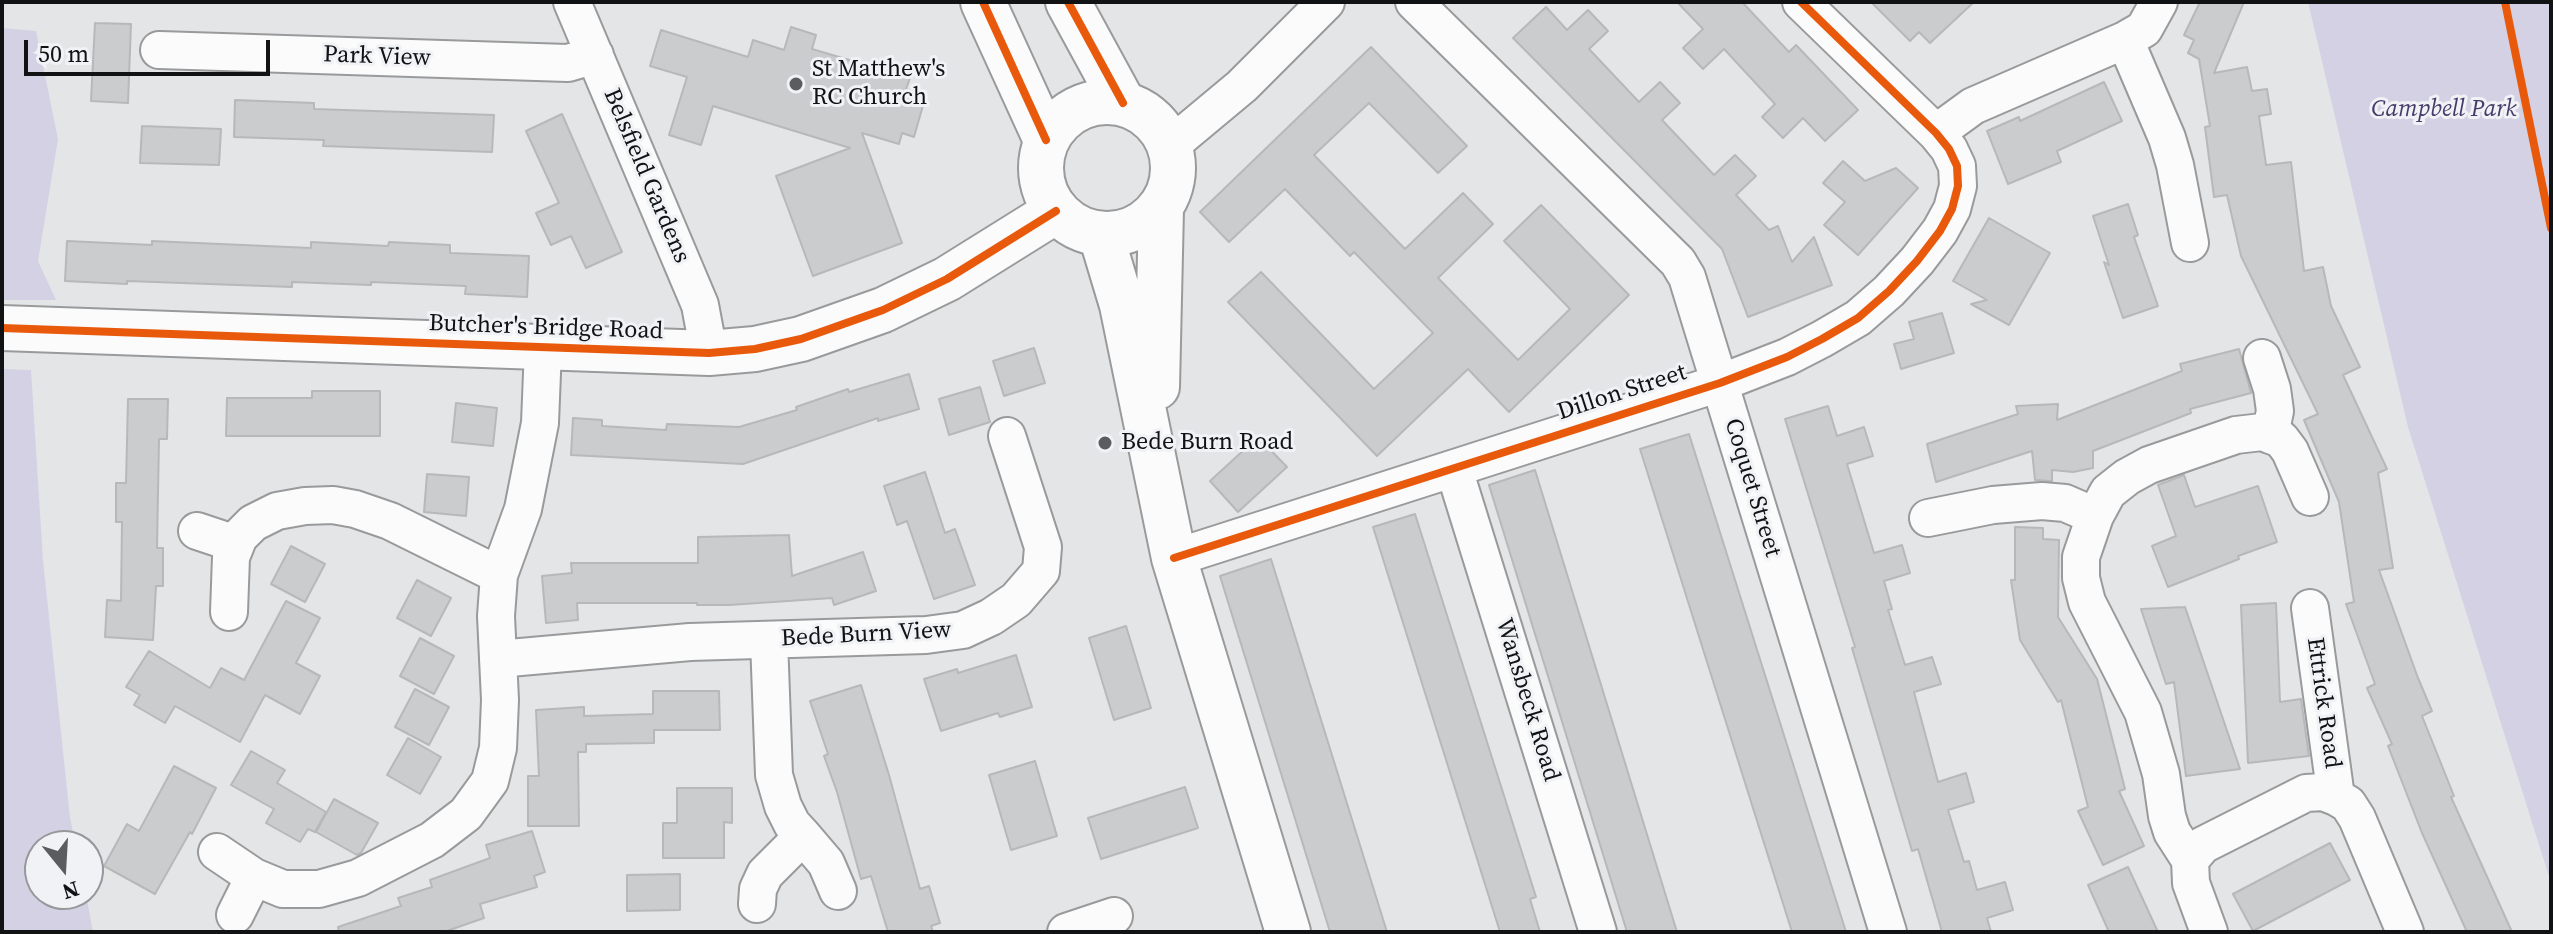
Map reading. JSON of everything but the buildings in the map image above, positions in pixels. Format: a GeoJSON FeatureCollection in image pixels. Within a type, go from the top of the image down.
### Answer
{"type":"FeatureCollection","features":[{"type":"Feature","properties":{"kind":"main road"},"geometry":{"type":"LineString","coordinates":[[983,2],[1046,140]]}},
{"type":"Feature","properties":{"kind":"main road"},"geometry":{"type":"LineString","coordinates":[[1068,2],[1123,103]]}},
{"type":"Feature","properties":{"kind":"main road"},"geometry":{"type":"LineString","coordinates":[[1101,102],[1123,103],[1144,112],[1159,126],[1170,146],[1174,169],[1171,189],[1161,209],[1145,224],[1124,233],[1101,235],[1079,230],[1056,211],[1045,194],[1039,171],[1046,140],[1059,121],[1078,108],[1101,102]]}},
{"type":"Feature","properties":{"kind":"main road"},"geometry":{"type":"LineString","coordinates":[[1157,477],[1161,209]]}},
{"type":"Feature","properties":{"kind":"main road","name":"Butcher's Bridge Road"},"geometry":{"type":"LineString","coordinates":[[2,328],[709,353],[755,349],[801,339],[883,310],[947,279],[1056,211]]}},
{"type":"Feature","properties":{"kind":"main road"},"geometry":{"type":"LineString","coordinates":[[1101,235],[1122,305],[1174,558],[1288,932]]}},
{"type":"Feature","properties":{"kind":"street","name":"Belsfield Gardens"},"geometry":{"type":"LineString","coordinates":[[572,2],[700,305],[709,353]]}},
{"type":"Feature","properties":{"kind":"street"},"geometry":{"type":"LineString","coordinates":[[1170,146],[1242,86],[1326,2]]}},
{"type":"Feature","properties":{"kind":"street","name":"Coquet Street"},"geometry":{"type":"LineString","coordinates":[[1414,2],[1678,262],[1687,277],[1888,932]]}},
{"type":"Feature","properties":{"kind":"street","name":"Dillon Street"},"geometry":{"type":"LineString","coordinates":[[1174,558],[1720,383],[1787,357],[1858,318],[1889,291],[1917,261],[1952,209],[1958,186],[1957,166],[1936,133],[1801,2]]}},
{"type":"Feature","properties":{"kind":"street"},"geometry":{"type":"LineString","coordinates":[[1936,133],[1973,106],[2144,29],[2159,2]]}},
{"type":"Feature","properties":{"kind":"street"},"geometry":{"type":"LineString","coordinates":[[2125,40],[2167,138],[2190,243]]}},
{"type":"Feature","properties":{"kind":"street","name":"Park View"},"geometry":{"type":"LineString","coordinates":[[159,50],[568,63],[595,55]]}},
{"type":"Feature","properties":{"kind":"street"},"geometry":{"type":"LineString","coordinates":[[217,852],[254,877],[283,889],[319,889],[358,878],[432,840],[466,814],[490,781],[498,748],[500,700],[496,616],[499,575],[523,509],[540,423],[543,348]]}},
{"type":"Feature","properties":{"kind":"street"},"geometry":{"type":"LineString","coordinates":[[2262,358],[2275,411],[2270,435]]}},
{"type":"Feature","properties":{"kind":"street"},"geometry":{"type":"LineString","coordinates":[[2209,932],[2191,883],[2190,860],[2172,832],[2167,816],[2161,774],[2143,712],[2087,602],[2081,578],[2081,557],[2095,516],[2108,492],[2127,477],[2149,465],[2236,435],[2262,432],[2281,439],[2290,451],[2310,497]]}},
{"type":"Feature","properties":{"kind":"street","name":"Bede Burn View"},"geometry":{"type":"LineString","coordinates":[[498,659],[690,642],[926,635],[963,630],[991,617],[1016,600],[1041,571],[1043,547],[1007,436]]}},
{"type":"Feature","properties":{"kind":"street","name":"Wansbeck Road"},"geometry":{"type":"LineString","coordinates":[[1454,469],[1598,932]]}},
{"type":"Feature","properties":{"kind":"street"},"geometry":{"type":"LineString","coordinates":[[1928,518],[1993,505],[2042,501],[2065,503],[2095,516]]}},
{"type":"Feature","properties":{"kind":"street"},"geometry":{"type":"LineString","coordinates":[[229,612],[231,557],[239,537],[253,523],[277,511],[305,506],[333,505],[390,521],[499,575]]}},
{"type":"Feature","properties":{"kind":"street"},"geometry":{"type":"LineString","coordinates":[[197,531],[236,544]]}},
{"type":"Feature","properties":{"kind":"street","name":"Ettrick Road"},"geometry":{"type":"LineString","coordinates":[[2310,608],[2336,797]]}},
{"type":"Feature","properties":{"kind":"street","name":"Bede Burn View"},"geometry":{"type":"LineString","coordinates":[[769,640],[774,775],[792,824],[826,863],[838,891]]}},
{"type":"Feature","properties":{"kind":"street","name":"Ettrick Road"},"geometry":{"type":"LineString","coordinates":[[2190,860],[2203,845],[2306,793],[2323,792],[2348,804],[2357,818],[2405,932]]}},
{"type":"Feature","properties":{"kind":"street"},"geometry":{"type":"LineString","coordinates":[[757,904],[758,889],[765,874],[803,836]]}},
{"type":"Feature","properties":{"kind":"street"},"geometry":{"type":"LineString","coordinates":[[235,915],[254,877]]}},
{"type":"Feature","properties":{"kind":"street"},"geometry":{"type":"LineString","coordinates":[[1066,932],[1114,916]]}},
{"type":"Feature","properties":{"kind":"green space","name":"Campbell Park"},"geometry":{"type":"Polygon","coordinates":[[[2308,2],[2551,2],[2551,883],[2408,427],[2308,2]]]}},
{"type":"Feature","properties":{"kind":"green space"},"geometry":{"type":"Polygon","coordinates":[[[2,28],[36,31],[58,139],[38,261],[56,300],[2,300],[2,28]]]}},
{"type":"Feature","properties":{"kind":"green space"},"geometry":{"type":"Polygon","coordinates":[[[2,369],[31,370],[43,560],[73,830],[24,830],[24,910],[89,910],[93,932],[2,932],[2,369]]]}},
{"type":"Feature","properties":{"kind":"cycle path"},"geometry":{"type":"LineString","coordinates":[[983,2],[1046,140]]}},
{"type":"Feature","properties":{"kind":"cycle path"},"geometry":{"type":"LineString","coordinates":[[1068,2],[1123,103]]}},
{"type":"Feature","properties":{"kind":"cycle path"},"geometry":{"type":"LineString","coordinates":[[1174,558],[1720,383],[1787,357],[1822,339],[1858,318],[1889,291],[1917,261],[1952,209],[1958,186],[1957,166],[1936,133],[1801,2]]}},
{"type":"Feature","properties":{"kind":"cycle path"},"geometry":{"type":"LineString","coordinates":[[2505,2],[2551,228]]}},
{"type":"Feature","properties":{"kind":"cycle path"},"geometry":{"type":"LineString","coordinates":[[2,328],[709,353],[755,349],[801,339],[883,310],[947,279],[1056,211]]}},
{"type":"Feature","properties":{"kind":"place","name":"St Matthew's RC Church"},"geometry":{"type":"Point","coordinates":[796,84]}},
{"type":"Feature","properties":{"kind":"place","name":"Bede Burn Road"},"geometry":{"type":"Point","coordinates":[1105,443]}}]}
